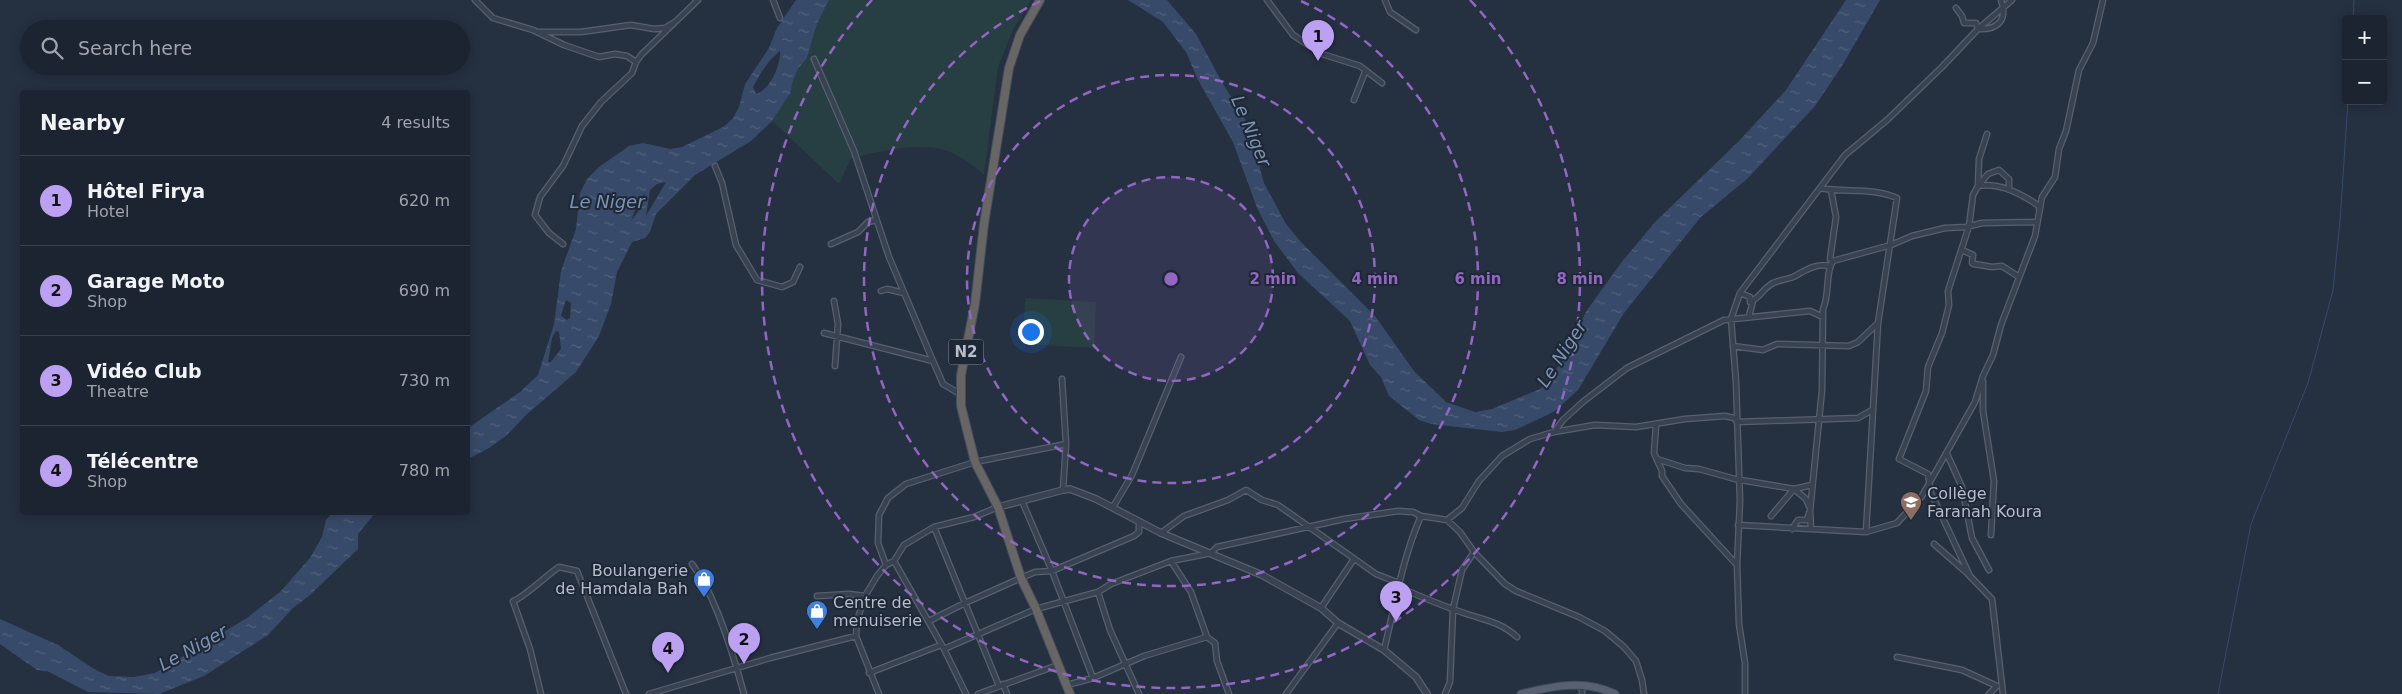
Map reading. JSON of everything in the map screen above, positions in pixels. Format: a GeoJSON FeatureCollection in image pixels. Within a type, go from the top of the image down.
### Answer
{"type":"FeatureCollection","features":[{"type":"Feature","properties":{"kind":"highway","name":"N2"},"geometry":{"type":"LineString","coordinates":[[1040,0],[1020,35],[1009,68],[960,394],[975,462],[998,507],[1021,578],[1036,609],[1070,694]]}},
{"type":"Feature","properties":{"kind":"main road"},"geometry":{"type":"LineString","coordinates":[[1521,694],[1545,688],[1582,685],[1596,686],[1615,694]]}},
{"type":"Feature","properties":{"kind":"street"},"geometry":{"type":"LineString","coordinates":[[475,0],[493,18],[537,32],[599,57],[615,54],[627,56],[636,62]]}},
{"type":"Feature","properties":{"kind":"street"},"geometry":{"type":"LineString","coordinates":[[564,244],[543,227],[535,215],[540,197],[563,166],[582,126],[601,102],[632,74],[636,62],[698,0]]}},
{"type":"Feature","properties":{"kind":"street"},"geometry":{"type":"LineString","coordinates":[[773,0],[780,18]]}},
{"type":"Feature","properties":{"kind":"street"},"geometry":{"type":"LineString","coordinates":[[1268,0],[1293,35],[1322,54],[1360,66],[1365,72],[1382,83]]}},
{"type":"Feature","properties":{"kind":"street"},"geometry":{"type":"LineString","coordinates":[[1385,0],[1390,12],[1416,30]]}},
{"type":"Feature","properties":{"kind":"street"},"geometry":{"type":"LineString","coordinates":[[1978,29],[1991,30],[1996,27],[2002,18],[2003,8],[2001,0]]}},
{"type":"Feature","properties":{"kind":"street"},"geometry":{"type":"LineString","coordinates":[[1744,694],[1745,663],[1739,624],[1737,565],[1739,479],[1731,319],[1740,293],[1845,155],[1887,120],[1978,29],[2012,0]]}},
{"type":"Feature","properties":{"kind":"street"},"geometry":{"type":"LineString","coordinates":[[1738,525],[1866,532],[1897,523],[1922,496],[1975,402],[1983,376],[1993,355],[2001,325],[2035,236],[2039,210],[2046,190],[2055,177],[2059,149],[2066,131],[2079,70],[2092,43],[2104,0]]}},
{"type":"Feature","properties":{"kind":"street"},"geometry":{"type":"LineString","coordinates":[[1956,8],[1962,16],[1964,23],[1976,23],[1979,25],[1978,29]]}},
{"type":"Feature","properties":{"kind":"street"},"geometry":{"type":"LineString","coordinates":[[537,32],[581,32],[631,25],[654,29],[665,28],[672,22],[676,22]]}},
{"type":"Feature","properties":{"kind":"street"},"geometry":{"type":"LineString","coordinates":[[814,59],[854,151],[876,220],[904,293],[943,384],[960,394]]}},
{"type":"Feature","properties":{"kind":"street"},"geometry":{"type":"LineString","coordinates":[[1354,100],[1365,72]]}},
{"type":"Feature","properties":{"kind":"street"},"geometry":{"type":"LineString","coordinates":[[1978,186],[1979,159],[1987,134]]}},
{"type":"Feature","properties":{"kind":"street"},"geometry":{"type":"LineString","coordinates":[[715,166],[722,182],[736,245],[757,280],[782,287],[793,282],[800,267]]}},
{"type":"Feature","properties":{"kind":"street"},"geometry":{"type":"LineString","coordinates":[[1970,576],[1965,561],[1946,528],[1929,483],[1928,474],[1899,459],[1926,391],[1928,367],[1940,342],[1949,305],[1948,291],[1969,226],[1973,195],[1988,174],[1999,170],[2009,179],[2009,189]]}},
{"type":"Feature","properties":{"kind":"street"},"geometry":{"type":"LineString","coordinates":[[1978,186],[2009,189],[2039,206],[2039,210]]}},
{"type":"Feature","properties":{"kind":"street"},"geometry":{"type":"LineString","coordinates":[[1820,188],[1871,192],[1897,198],[1878,323],[1866,532]]}},
{"type":"Feature","properties":{"kind":"street"},"geometry":{"type":"LineString","coordinates":[[1831,190],[1836,217],[1830,256],[1833,261]]}},
{"type":"Feature","properties":{"kind":"street"},"geometry":{"type":"LineString","coordinates":[[831,244],[858,232],[868,222],[876,220]]}},
{"type":"Feature","properties":{"kind":"street"},"geometry":{"type":"LineString","coordinates":[[1811,529],[1810,510],[1822,390],[1823,309],[1827,301],[1830,266],[1833,261],[1891,245],[1912,236],[1945,228],[1982,223],[2036,222]]}},
{"type":"Feature","properties":{"kind":"street"},"geometry":{"type":"LineString","coordinates":[[1962,250],[1974,255],[1972,262],[1974,264],[1992,267],[2002,266],[2019,277]]}},
{"type":"Feature","properties":{"kind":"street"},"geometry":{"type":"LineString","coordinates":[[1752,301],[1759,298],[1771,284],[1793,277],[1808,268],[1824,265],[1830,266]]}},
{"type":"Feature","properties":{"kind":"street"},"geometry":{"type":"LineString","coordinates":[[881,290],[887,289],[904,293]]}},
{"type":"Feature","properties":{"kind":"street"},"geometry":{"type":"LineString","coordinates":[[1740,293],[1750,297],[1750,302],[1752,301],[1749,316]]}},
{"type":"Feature","properties":{"kind":"street"},"geometry":{"type":"LineString","coordinates":[[834,301],[838,314],[835,366]]}},
{"type":"Feature","properties":{"kind":"street"},"geometry":{"type":"LineString","coordinates":[[1554,432],[1563,420],[1584,401],[1627,368],[1731,319],[1810,311],[1823,317]]}},
{"type":"Feature","properties":{"kind":"street"},"geometry":{"type":"LineString","coordinates":[[1733,346],[1763,350],[1777,344],[1849,346],[1858,342],[1878,323]]}},
{"type":"Feature","properties":{"kind":"street"},"geometry":{"type":"LineString","coordinates":[[824,333],[933,360]]}},
{"type":"Feature","properties":{"kind":"street"},"geometry":{"type":"LineString","coordinates":[[1112,507],[1132,475],[1181,357]]}},
{"type":"Feature","properties":{"kind":"street"},"geometry":{"type":"LineString","coordinates":[[1983,376],[1983,411],[1994,481],[1991,534]]}},
{"type":"Feature","properties":{"kind":"street"},"geometry":{"type":"LineString","coordinates":[[1062,379],[1066,444],[1062,490]]}},
{"type":"Feature","properties":{"kind":"street"},"geometry":{"type":"LineString","coordinates":[[1447,520],[1462,508],[1480,481],[1502,456],[1530,438],[1554,432],[1595,426],[1624,428],[1656,425],[1685,419],[1725,416],[1734,418],[1737,422],[1858,418],[1872,410]]}},
{"type":"Feature","properties":{"kind":"street"},"geometry":{"type":"LineString","coordinates":[[1656,425],[1654,453],[1662,476],[1679,502],[1737,565]]}},
{"type":"Feature","properties":{"kind":"street"},"geometry":{"type":"LineString","coordinates":[[886,565],[878,543],[877,528],[879,515],[888,498],[906,484],[975,462],[1066,444]]}},
{"type":"Feature","properties":{"kind":"street"},"geometry":{"type":"LineString","coordinates":[[1946,454],[1965,498],[1972,538],[1989,570]]}},
{"type":"Feature","properties":{"kind":"street"},"geometry":{"type":"LineString","coordinates":[[1657,459],[1685,468],[1699,469],[1730,478],[1794,489],[1812,485]]}},
{"type":"Feature","properties":{"kind":"street"},"geometry":{"type":"LineString","coordinates":[[1792,529],[1798,520],[1807,520],[1810,510],[1806,499],[1794,489]]}},
{"type":"Feature","properties":{"kind":"street"},"geometry":{"type":"LineString","coordinates":[[1771,516],[1794,489]]}},
{"type":"Feature","properties":{"kind":"street"},"geometry":{"type":"LineString","coordinates":[[879,694],[869,673],[856,636],[857,622],[865,596],[886,565],[894,561],[904,545],[934,527],[974,517],[1022,500],[1062,490],[1070,490],[1112,507],[1161,533],[1262,575],[1321,608],[1338,623],[1384,650],[1416,678],[1427,694]]}},
{"type":"Feature","properties":{"kind":"street"},"geometry":{"type":"LineString","coordinates":[[1161,533],[1184,516],[1228,500],[1246,490],[1262,500],[1278,505],[1307,528],[1376,574],[1453,608],[1492,621],[1517,637]]}},
{"type":"Feature","properties":{"kind":"street"},"geometry":{"type":"LineString","coordinates":[[1022,500],[1064,601],[1092,678]]}},
{"type":"Feature","properties":{"kind":"street"},"geometry":{"type":"LineString","coordinates":[[869,673],[977,634],[1036,609],[1098,592],[1111,584],[1171,561],[1211,553],[1218,547],[1385,512],[1413,512],[1421,516],[1447,520],[1460,532],[1474,552],[1499,578],[1516,591],[1579,616],[1605,632],[1624,647],[1636,661],[1644,694]]}},
{"type":"Feature","properties":{"kind":"street"},"geometry":{"type":"LineString","coordinates":[[1384,650],[1399,585],[1412,538],[1421,516]]}},
{"type":"Feature","properties":{"kind":"street"},"geometry":{"type":"LineString","coordinates":[[929,621],[965,602],[1035,572],[1052,571],[1134,536],[1139,532],[1139,522]]}},
{"type":"Feature","properties":{"kind":"street"},"geometry":{"type":"LineString","coordinates":[[934,527],[977,634],[1007,694]]}},
{"type":"Feature","properties":{"kind":"street"},"geometry":{"type":"LineString","coordinates":[[1934,544],[1970,576],[1992,599],[2003,694]]}},
{"type":"Feature","properties":{"kind":"street"},"geometry":{"type":"LineString","coordinates":[[1445,694],[1450,682],[1453,608],[1462,570],[1474,552]]}},
{"type":"Feature","properties":{"kind":"street"},"geometry":{"type":"LineString","coordinates":[[1321,608],[1354,559]]}},
{"type":"Feature","properties":{"kind":"street"},"geometry":{"type":"LineString","coordinates":[[894,561],[929,621],[966,694]]}},
{"type":"Feature","properties":{"kind":"street"},"geometry":{"type":"LineString","coordinates":[[1171,561],[1191,592],[1207,637],[1215,643],[1216,661],[1229,694]]}},
{"type":"Feature","properties":{"kind":"street"},"geometry":{"type":"LineString","coordinates":[[692,564],[703,579],[737,667],[744,694]]}},
{"type":"Feature","properties":{"kind":"street"},"geometry":{"type":"LineString","coordinates":[[540,694],[530,648],[513,601],[522,597],[541,579],[559,567],[577,571],[626,694]]}},
{"type":"Feature","properties":{"kind":"street"},"geometry":{"type":"LineString","coordinates":[[1098,592],[1110,630],[1139,694]]}},
{"type":"Feature","properties":{"kind":"street"},"geometry":{"type":"LineString","coordinates":[[817,596],[849,594],[865,596]]}},
{"type":"Feature","properties":{"kind":"street"},"geometry":{"type":"LineString","coordinates":[[1286,694],[1338,623]]}},
{"type":"Feature","properties":{"kind":"street"},"geometry":{"type":"LineString","coordinates":[[649,694],[737,667],[856,636]]}},
{"type":"Feature","properties":{"kind":"street"},"geometry":{"type":"LineString","coordinates":[[1067,685],[1207,637]]}},
{"type":"Feature","properties":{"kind":"street"},"geometry":{"type":"LineString","coordinates":[[1897,657],[1962,670],[1997,686]]}},
{"type":"Feature","properties":{"kind":"street"},"geometry":{"type":"LineString","coordinates":[[978,694],[1058,665]]}},
{"type":"Feature","properties":{"kind":"street"},"geometry":{"type":"LineString","coordinates":[[1582,685],[1582,694]]}},
{"type":"Feature","properties":{"kind":"street"},"geometry":{"type":"LineString","coordinates":[[1989,694],[1997,686]]}},
{"type":"Feature","properties":{"kind":"street"},"geometry":{"type":"LineString","coordinates":[[1993,694],[1997,686]]}},
{"type":"Feature","properties":{"kind":"green space"},"geometry":{"type":"Polygon","coordinates":[[[829,0],[1031,0],[1014,28],[998,67],[984,175],[964,159],[952,153],[930,147],[919,147],[883,151],[851,159],[839,184],[772,121],[791,92],[798,69],[807,58],[817,24],[829,0]]]}},
{"type":"Feature","properties":{"kind":"green space"},"geometry":{"type":"Polygon","coordinates":[[[1025,298],[1096,302],[1094,348],[1023,344],[1025,298]]]}},
{"type":"Feature","properties":{"kind":"water","name":"Le Niger"},"geometry":{"type":"Polygon","coordinates":[[[796,0],[829,0],[817,24],[807,58],[798,69],[791,92],[772,121],[751,141],[695,175],[656,214],[650,232],[645,238],[632,242],[617,272],[611,304],[599,336],[576,372],[526,415],[507,435],[489,448],[470,458],[470,427],[520,392],[538,375],[554,324],[561,271],[576,229],[580,193],[587,179],[599,167],[629,146],[643,143],[670,149],[682,147],[725,126],[733,118],[739,107],[745,84],[769,48],[777,28],[796,0]],[[780,51],[765,68],[753,87],[756,94],[766,88],[774,76],[779,63],[780,51]],[[666,182],[657,184],[650,190],[646,216],[666,182]],[[645,193],[638,201],[631,221],[642,206],[645,193]],[[566,300],[561,316],[567,320],[570,318],[571,303],[566,300]],[[556,331],[552,338],[548,362],[551,362],[561,349],[559,332],[556,331]]]}},
{"type":"Feature","properties":{"kind":"water","name":"Le Niger"},"geometry":{"type":"Polygon","coordinates":[[[1128,0],[1167,0],[1196,34],[1223,84],[1252,130],[1257,141],[1260,169],[1264,183],[1286,224],[1300,241],[1375,316],[1414,371],[1446,402],[1475,412],[1492,409],[1540,389],[1552,378],[1587,310],[1621,263],[1655,222],[1739,141],[1786,90],[1846,0],[1880,0],[1842,66],[1815,106],[1748,178],[1700,218],[1624,313],[1578,390],[1555,411],[1515,430],[1502,432],[1431,424],[1419,420],[1389,396],[1381,377],[1370,365],[1350,321],[1298,273],[1274,241],[1257,208],[1233,142],[1197,78],[1186,52],[1163,22],[1128,0]]]}},
{"type":"Feature","properties":{"kind":"water","name":"Le Niger"},"geometry":{"type":"Polygon","coordinates":[[[330,515],[373,515],[358,534],[358,549],[310,595],[293,608],[268,635],[204,676],[159,694],[88,692],[47,671],[37,670],[0,644],[0,619],[58,645],[94,669],[109,676],[134,677],[155,673],[247,618],[281,591],[310,558],[322,537],[326,520],[330,515]]]}},
{"type":"Feature","properties":{"kind":"waterway"},"geometry":{"type":"LineString","coordinates":[[2353,15],[2354,0]]}},
{"type":"Feature","properties":{"kind":"waterway"},"geometry":{"type":"LineString","coordinates":[[2218,694],[2251,524],[2308,383],[2333,290],[2340,221],[2348,105]]}},
{"type":"Feature","properties":{"kind":"place","name":"Hôtel Firya"},"geometry":{"type":"Point","coordinates":[1318,61]}},
{"type":"Feature","properties":{"kind":"place","name":"Collège Faranah Koura"},"geometry":{"type":"Point","coordinates":[1911,521]}},
{"type":"Feature","properties":{"kind":"place","name":"Boulangerie de Hamdala Bah"},"geometry":{"type":"Point","coordinates":[704,598]}},
{"type":"Feature","properties":{"kind":"place","name":"Vidéo Club"},"geometry":{"type":"Point","coordinates":[1396,622]}},
{"type":"Feature","properties":{"kind":"place","name":"Centre de menuiserie"},"geometry":{"type":"Point","coordinates":[817,630]}},
{"type":"Feature","properties":{"kind":"place","name":"Garage Moto"},"geometry":{"type":"Point","coordinates":[744,664]}},
{"type":"Feature","properties":{"kind":"place","name":"Télécentre"},"geometry":{"type":"Point","coordinates":[668,673]}}]}
